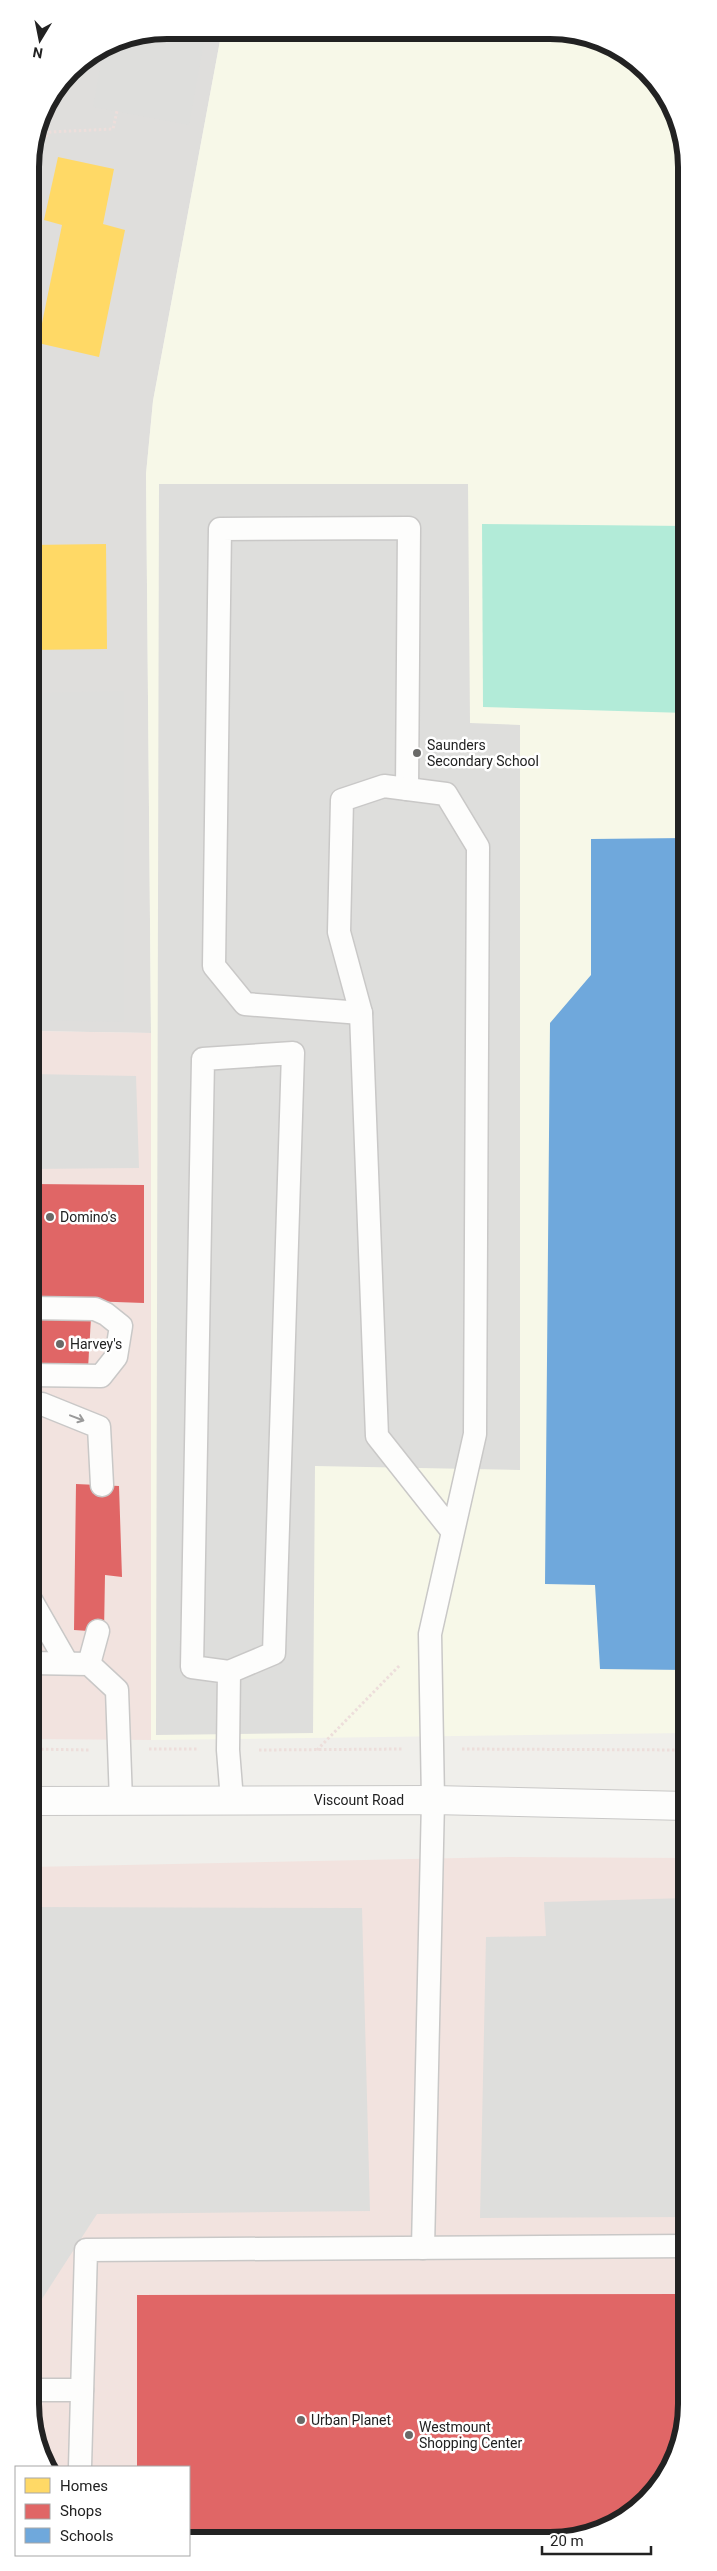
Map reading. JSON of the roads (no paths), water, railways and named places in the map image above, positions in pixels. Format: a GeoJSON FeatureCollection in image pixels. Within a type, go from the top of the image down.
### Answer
{"type":"FeatureCollection","features":[{"type":"Feature","properties":{"kind":"street","name":"Viscount Road"},"geometry":{"type":"LineString","coordinates":[[39,1801],[433,1800],[678,1806]]}},
{"type":"Feature","properties":{"kind":"lane"},"geometry":{"type":"LineString","coordinates":[[361,1013],[245,1004],[214,966],[220,529],[409,528],[407,789]]}},
{"type":"Feature","properties":{"kind":"lane"},"geometry":{"type":"LineString","coordinates":[[423,2248],[433,1800],[430,1634],[453,1532],[475,1434],[478,847],[446,794],[384,786],[342,800],[339,932],[361,1013],[377,1436],[453,1532]]}},
{"type":"Feature","properties":{"kind":"lane"},"geometry":{"type":"LineString","coordinates":[[293,1053],[274,1652],[229,1672],[192,1667],[202,1059],[293,1053]]}},
{"type":"Feature","properties":{"kind":"lane"},"geometry":{"type":"LineString","coordinates":[[39,1308],[95,1309],[106,1314],[121,1326],[116,1357],[101,1376],[39,1375]]}},
{"type":"Feature","properties":{"kind":"lane"},"geometry":{"type":"LineString","coordinates":[[39,1404],[99,1427],[102,1485]]}},
{"type":"Feature","properties":{"kind":"lane"},"geometry":{"type":"LineString","coordinates":[[39,1614],[67,1663]]}},
{"type":"Feature","properties":{"kind":"lane"},"geometry":{"type":"LineString","coordinates":[[89,1664],[98,1631]]}},
{"type":"Feature","properties":{"kind":"lane"},"geometry":{"type":"LineString","coordinates":[[39,1663],[89,1664],[116,1690],[121,1801]]}},
{"type":"Feature","properties":{"kind":"lane"},"geometry":{"type":"LineString","coordinates":[[229,1672],[228,1750],[232,1800]]}},
{"type":"Feature","properties":{"kind":"lane"},"geometry":{"type":"LineString","coordinates":[[80,2466],[86,2250],[678,2246]]}},
{"type":"Feature","properties":{"kind":"lane"},"geometry":{"type":"LineString","coordinates":[[39,2390],[82,2390]]}},
{"type":"Feature","properties":{"kind":"place","name":"Saunders Secondary School"},"geometry":{"type":"Point","coordinates":[417,753]}},
{"type":"Feature","properties":{"kind":"place","name":"Domino's"},"geometry":{"type":"Point","coordinates":[50,1217]}},
{"type":"Feature","properties":{"kind":"place","name":"Harvey's"},"geometry":{"type":"Point","coordinates":[60,1344]}},
{"type":"Feature","properties":{"kind":"place","name":"Urban Planet"},"geometry":{"type":"Point","coordinates":[301,2420]}},
{"type":"Feature","properties":{"kind":"place","name":"Westmount Shopping Center"},"geometry":{"type":"Point","coordinates":[409,2435]}}]}
